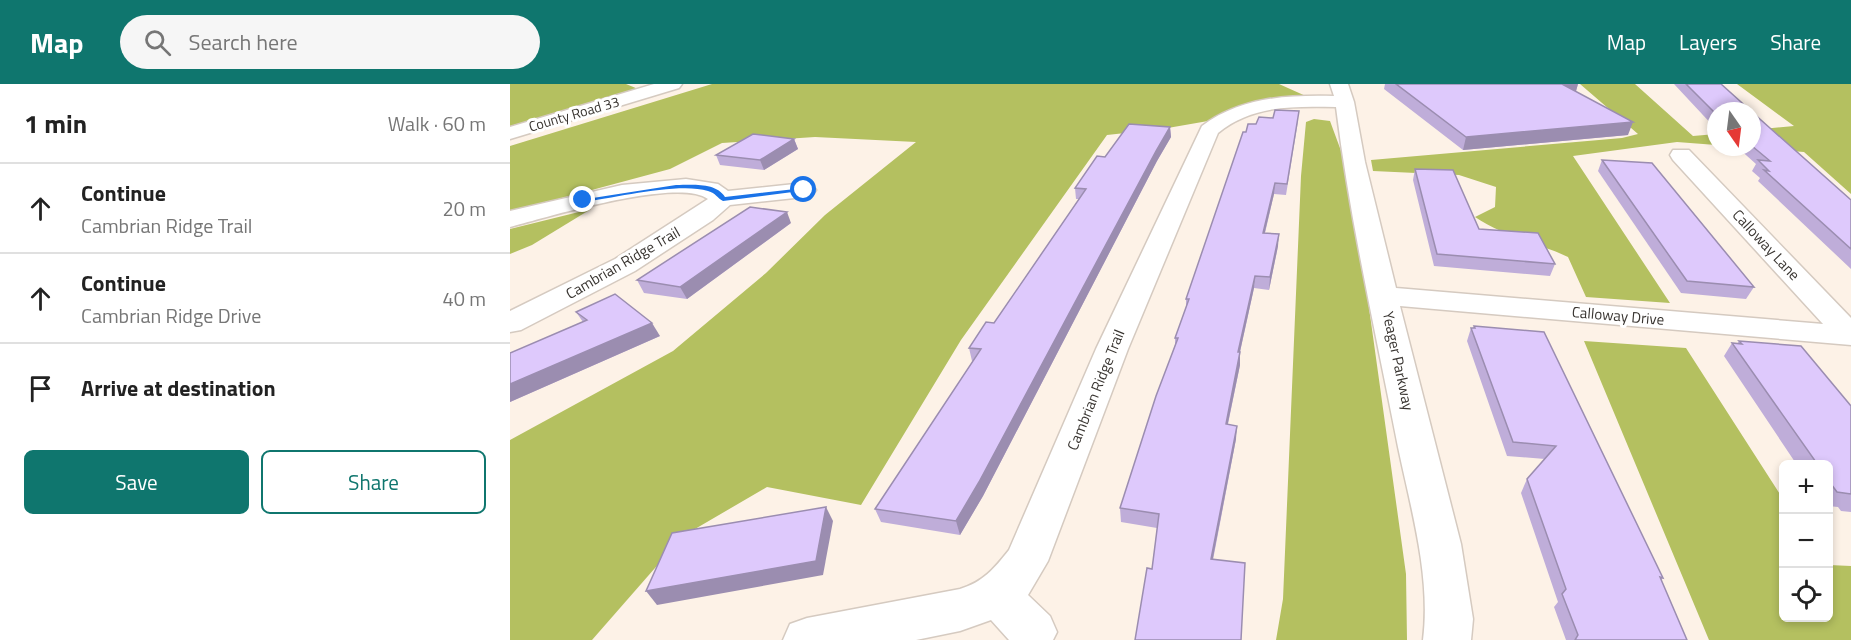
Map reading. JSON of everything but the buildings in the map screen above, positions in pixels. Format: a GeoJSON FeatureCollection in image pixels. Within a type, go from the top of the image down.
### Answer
{"type":"FeatureCollection","features":[{"type":"Feature","properties":{"kind":"street","name":"County Road 33"},"geometry":{"type":"LineString","coordinates":[[510,133],[673,84]]}},
{"type":"Feature","properties":{"kind":"street","name":"Yeager Parkway"},"geometry":{"type":"LineString","coordinates":[[1342,93],[1354,162],[1439,544],[1449,618],[1447,640]]}},
{"type":"Feature","properties":{"kind":"street","name":"Cambrian Ridge Trail"},"geometry":{"type":"LineString","coordinates":[[807,640],[960,610],[987,601],[1007,587],[1026,561],[1117,338],[1209,130],[1225,118],[1254,108],[1300,102],[1342,93]]}},
{"type":"Feature","properties":{"kind":"street","name":"Calloway Lane"},"geometry":{"type":"LineString","coordinates":[[1681,155],[1851,336]]}},
{"type":"Feature","properties":{"kind":"street"},"geometry":{"type":"LineString","coordinates":[[510,219],[583,200],[654,189],[708,188],[719,193],[723,199],[804,190]]}},
{"type":"Feature","properties":{"kind":"street","name":"Cambrian Ridge Trail"},"geometry":{"type":"LineString","coordinates":[[510,323],[625,265],[704,215],[723,199]]}},
{"type":"Feature","properties":{"kind":"street","name":"Calloway Drive"},"geometry":{"type":"LineString","coordinates":[[1385,296],[1851,336]]}},
{"type":"Feature","properties":{"kind":"street"},"geometry":{"type":"LineString","coordinates":[[997,595],[1033,632]]}},
{"type":"Feature","properties":{"kind":"green space"},"geometry":{"type":"Polygon","coordinates":[[[510,84],[626,84],[643,91],[510,126],[510,84]]]}},
{"type":"Feature","properties":{"kind":"green space"},"geometry":{"type":"Polygon","coordinates":[[[712,84],[1279,84],[1308,97],[1260,103],[1228,111],[1208,121],[1107,135],[961,340],[861,505],[767,487],[683,536],[592,640],[510,640],[510,440],[673,351],[766,273],[825,215],[916,142],[815,137],[722,143],[670,169],[510,212],[510,146],[712,84]]]}},
{"type":"Feature","properties":{"kind":"green space"},"geometry":{"type":"Polygon","coordinates":[[[1580,84],[1635,84],[1693,136],[1707,135],[1707,144],[1677,142],[1573,156],[1670,303],[1586,297],[1568,257],[1497,229],[1475,217],[1495,207],[1496,187],[1459,175],[1373,171],[1371,160],[1622,138],[1638,134],[1580,84]]]}},
{"type":"Feature","properties":{"kind":"green space"},"geometry":{"type":"Polygon","coordinates":[[[1737,84],[1851,84],[1851,194],[1804,152],[1761,149],[1761,129],[1794,126],[1737,84]]]}},
{"type":"Feature","properties":{"kind":"green space"},"geometry":{"type":"Polygon","coordinates":[[[1314,119],[1330,121],[1351,178],[1406,574],[1407,640],[1276,640],[1283,599],[1301,176],[1306,122],[1314,119]]]}},
{"type":"Feature","properties":{"kind":"green space"},"geometry":{"type":"Polygon","coordinates":[[[591,209],[532,245],[510,254],[510,229],[591,209]]]}},
{"type":"Feature","properties":{"kind":"green space"},"geometry":{"type":"Polygon","coordinates":[[[1584,341],[1686,348],[1779,493],[1779,622],[1833,622],[1833,565],[1851,566],[1851,640],[1709,640],[1584,341]]]}},
{"type":"Feature","properties":{"kind":"route"},"geometry":{"type":"LineString","coordinates":[[583,200],[676,187],[708,188],[715,190],[723,199],[804,190]]}}]}
